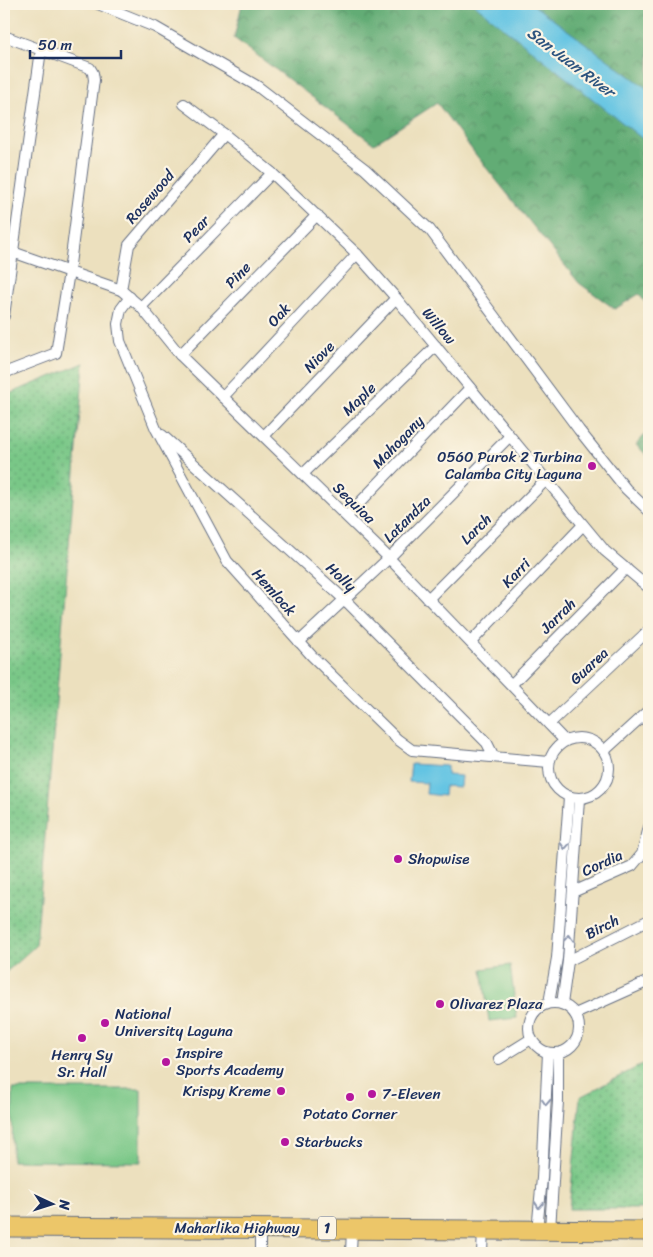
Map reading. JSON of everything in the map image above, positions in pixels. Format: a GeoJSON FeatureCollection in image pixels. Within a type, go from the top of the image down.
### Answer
{"type":"FeatureCollection","features":[{"type":"Feature","properties":{"kind":"highway","name":"Maharlika Highway"},"geometry":{"type":"LineString","coordinates":[[4,1227],[649,1231]]}},
{"type":"Feature","properties":{"kind":"street"},"geometry":{"type":"LineString","coordinates":[[98,4],[155,27],[257,86],[365,169],[430,230],[579,430],[626,489],[649,511]]}},
{"type":"Feature","properties":{"kind":"street"},"geometry":{"type":"LineString","coordinates":[[4,36],[90,68],[94,80],[69,272],[56,353],[4,373]]}},
{"type":"Feature","properties":{"kind":"street"},"geometry":{"type":"LineString","coordinates":[[4,316],[8,251],[41,50]]}},
{"type":"Feature","properties":{"kind":"street","name":"Willow"},"geometry":{"type":"LineString","coordinates":[[184,104],[272,173],[357,254],[396,298],[606,552],[649,588]]}},
{"type":"Feature","properties":{"kind":"street","name":"Rosewood"},"geometry":{"type":"LineString","coordinates":[[120,290],[129,245],[224,134]]}},
{"type":"Feature","properties":{"kind":"street","name":"Pear"},"geometry":{"type":"LineString","coordinates":[[141,307],[272,173]]}},
{"type":"Feature","properties":{"kind":"street","name":"Pine"},"geometry":{"type":"LineString","coordinates":[[180,355],[317,215]]}},
{"type":"Feature","properties":{"kind":"street","name":"Sequioa"},"geometry":{"type":"LineString","coordinates":[[8,251],[120,290],[130,297],[141,307],[180,355],[389,558],[565,741]]}},
{"type":"Feature","properties":{"kind":"street","name":"Oak"},"geometry":{"type":"LineString","coordinates":[[223,397],[357,254]]}},
{"type":"Feature","properties":{"kind":"street","name":"Hemlock"},"geometry":{"type":"LineString","coordinates":[[130,297],[122,308],[118,324],[120,341],[156,429],[227,561],[299,642],[397,739],[412,750],[549,762]]}},
{"type":"Feature","properties":{"kind":"street","name":"Niove"},"geometry":{"type":"LineString","coordinates":[[264,436],[396,298]]}},
{"type":"Feature","properties":{"kind":"street","name":"Maple"},"geometry":{"type":"LineString","coordinates":[[304,474],[436,346]]}},
{"type":"Feature","properties":{"kind":"street","name":"Mahogany"},"geometry":{"type":"LineString","coordinates":[[347,516],[470,388]]}},
{"type":"Feature","properties":{"kind":"street","name":"Holly"},"geometry":{"type":"LineString","coordinates":[[156,429],[344,600],[487,743],[494,757]]}},
{"type":"Feature","properties":{"kind":"street","name":"Latandza"},"geometry":{"type":"LineString","coordinates":[[299,642],[389,558],[509,437]]}},
{"type":"Feature","properties":{"kind":"street","name":"Larch"},"geometry":{"type":"LineString","coordinates":[[428,599],[546,480]]}},
{"type":"Feature","properties":{"kind":"street","name":"Karri"},"geometry":{"type":"LineString","coordinates":[[470,642],[583,525]]}},
{"type":"Feature","properties":{"kind":"street","name":"Jarrah"},"geometry":{"type":"LineString","coordinates":[[512,684],[626,568]]}},
{"type":"Feature","properties":{"kind":"street","name":"Guarea"},"geometry":{"type":"LineString","coordinates":[[549,724],[649,630]]}},
{"type":"Feature","properties":{"kind":"street"},"geometry":{"type":"LineString","coordinates":[[604,751],[649,710]]}},
{"type":"Feature","properties":{"kind":"street"},"geometry":{"type":"LineString","coordinates":[[573,738],[590,740],[598,744],[604,751],[609,769],[603,786],[596,793],[588,797],[574,798],[561,793],[550,779],[549,762],[552,753],[557,746],[565,741],[573,738]]}},
{"type":"Feature","properties":{"kind":"street"},"geometry":{"type":"LineString","coordinates":[[562,1004],[568,961],[574,798]]}},
{"type":"Feature","properties":{"kind":"street"},"geometry":{"type":"LineString","coordinates":[[549,1003],[557,958],[574,798]]}},
{"type":"Feature","properties":{"kind":"street","name":"Cordia"},"geometry":{"type":"LineString","coordinates":[[572,892],[632,866],[642,854],[649,827]]}},
{"type":"Feature","properties":{"kind":"street","name":"Birch"},"geometry":{"type":"LineString","coordinates":[[568,961],[649,920]]}},
{"type":"Feature","properties":{"kind":"street"},"geometry":{"type":"LineString","coordinates":[[575,1014],[649,981]]}},
{"type":"Feature","properties":{"kind":"street"},"geometry":{"type":"LineString","coordinates":[[549,1003],[562,1004],[575,1014],[578,1022],[579,1030],[573,1045],[566,1050],[553,1053],[535,1046],[528,1032],[531,1017],[542,1006],[549,1003]]}},
{"type":"Feature","properties":{"kind":"street"},"geometry":{"type":"LineString","coordinates":[[499,1059],[531,1039]]}},
{"type":"Feature","properties":{"kind":"street"},"geometry":{"type":"LineString","coordinates":[[543,1230],[558,1101],[553,1053]]}},
{"type":"Feature","properties":{"kind":"street"},"geometry":{"type":"LineString","coordinates":[[351,1253],[352,1228]]}},
{"type":"Feature","properties":{"kind":"street"},"geometry":{"type":"LineString","coordinates":[[260,1229],[260,1253]]}},
{"type":"Feature","properties":{"kind":"street"},"geometry":{"type":"LineString","coordinates":[[482,1253],[483,1229]]}},
{"type":"Feature","properties":{"kind":"green space"},"geometry":{"type":"Polygon","coordinates":[[[242,4],[649,4],[649,308],[639,294],[615,309],[579,283],[476,155],[437,103],[374,144],[234,38],[242,4]]]}},
{"type":"Feature","properties":{"kind":"green space"},"geometry":{"type":"Polygon","coordinates":[[[84,363],[36,945],[4,974],[4,396],[84,363]]]}},
{"type":"Feature","properties":{"kind":"green space"},"geometry":{"type":"Polygon","coordinates":[[[649,430],[649,457],[636,445],[649,430]]]}},
{"type":"Feature","properties":{"kind":"green space"},"geometry":{"type":"Polygon","coordinates":[[[510,965],[517,1018],[489,1021],[482,969],[510,965]]]}},
{"type":"Feature","properties":{"kind":"green space"},"geometry":{"type":"Polygon","coordinates":[[[649,1061],[649,1209],[569,1209],[580,1097],[649,1061]]]}},
{"type":"Feature","properties":{"kind":"green space"},"geometry":{"type":"Polygon","coordinates":[[[13,1089],[141,1089],[141,1162],[12,1161],[13,1089]]]}},
{"type":"Feature","properties":{"kind":"water","name":"San Juan River"},"geometry":{"type":"Polygon","coordinates":[[[474,4],[532,4],[649,90],[649,144],[474,4]]]}},
{"type":"Feature","properties":{"kind":"water"},"geometry":{"type":"Polygon","coordinates":[[[411,764],[447,766],[447,775],[461,776],[460,787],[445,786],[444,796],[426,794],[427,783],[409,782],[411,764]]]}},
{"type":"Feature","properties":{"kind":"place","name":"0560 Purok 2 Turbina Calamba City Laguna"},"geometry":{"type":"Point","coordinates":[592,466]}},
{"type":"Feature","properties":{"kind":"place","name":"Shopwise"},"geometry":{"type":"Point","coordinates":[398,859]}},
{"type":"Feature","properties":{"kind":"place","name":"Olivarez Plaza"},"geometry":{"type":"Point","coordinates":[440,1004]}},
{"type":"Feature","properties":{"kind":"place","name":"National University Laguna"},"geometry":{"type":"Point","coordinates":[105,1023]}},
{"type":"Feature","properties":{"kind":"place","name":"Henry Sy Sr. Hall"},"geometry":{"type":"Point","coordinates":[82,1038]}},
{"type":"Feature","properties":{"kind":"place","name":"Inspire Sports Academy"},"geometry":{"type":"Point","coordinates":[166,1062]}},
{"type":"Feature","properties":{"kind":"place","name":"Krispy Kreme"},"geometry":{"type":"Point","coordinates":[281,1091]}},
{"type":"Feature","properties":{"kind":"place","name":"7-Eleven"},"geometry":{"type":"Point","coordinates":[372,1094]}},
{"type":"Feature","properties":{"kind":"place","name":"Potato Corner"},"geometry":{"type":"Point","coordinates":[350,1097]}},
{"type":"Feature","properties":{"kind":"place","name":"Starbucks"},"geometry":{"type":"Point","coordinates":[285,1142]}}]}
